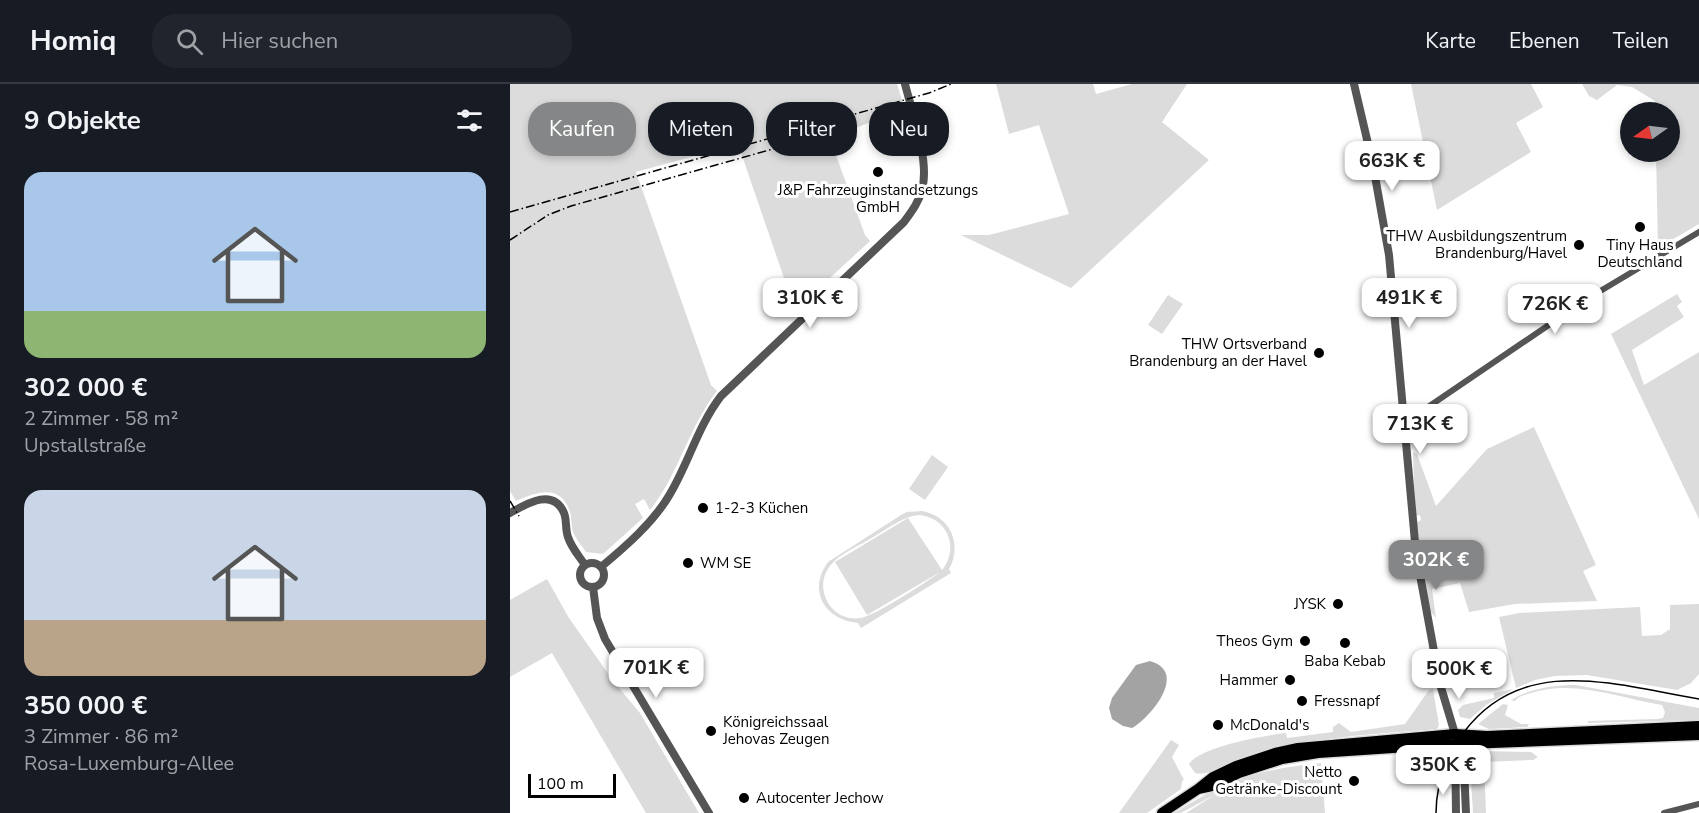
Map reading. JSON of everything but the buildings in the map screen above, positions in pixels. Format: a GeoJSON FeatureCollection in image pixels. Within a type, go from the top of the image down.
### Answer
{"type":"FeatureCollection","features":[{"type":"Feature","properties":{"kind":"main road"},"geometry":{"type":"LineString","coordinates":[[1457,741],[1487,736],[1699,726]]}},
{"type":"Feature","properties":{"kind":"main road"},"geometry":{"type":"LineString","coordinates":[[1162,813],[1206,781],[1236,766],[1275,753],[1314,746],[1699,735]]}},
{"type":"Feature","properties":{"kind":"street"},"geometry":{"type":"LineString","coordinates":[[601,567],[663,506],[680,477],[704,422],[721,396],[904,222],[916,206],[923,187],[924,161],[904,84]]}},
{"type":"Feature","properties":{"kind":"street"},"geometry":{"type":"LineString","coordinates":[[1354,84],[1373,165],[1389,255],[1416,553],[1440,684],[1457,741],[1466,813]]}},
{"type":"Feature","properties":{"kind":"street"},"geometry":{"type":"LineString","coordinates":[[1404,411],[1428,407],[1587,299],[1699,232]]}},
{"type":"Feature","properties":{"kind":"street"},"geometry":{"type":"LineString","coordinates":[[510,513],[536,499],[546,499],[556,503],[563,512],[568,538],[585,565]]}},
{"type":"Feature","properties":{"kind":"street"},"geometry":{"type":"LineString","coordinates":[[593,563],[601,567],[603,579],[599,585],[593,587],[586,585],[581,579],[581,571],[585,565],[593,563]]}},
{"type":"Feature","properties":{"kind":"street"},"geometry":{"type":"LineString","coordinates":[[593,587],[597,618],[605,639],[709,813]]}},
{"type":"Feature","properties":{"kind":"street"},"geometry":{"type":"LineString","coordinates":[[1456,813],[1457,741]]}},
{"type":"Feature","properties":{"kind":"street"},"geometry":{"type":"LineString","coordinates":[[1664,813],[1699,804]]}},
{"type":"Feature","properties":{"kind":"shaded area"},"geometry":{"type":"Polygon","coordinates":[[[510,84],[897,84],[903,102],[869,102],[869,123],[857,127],[857,102],[766,102],[766,156],[836,156],[865,235],[870,241],[795,310],[742,156],[754,156],[754,102],[648,102],[648,156],[694,156],[636,172],[711,385],[717,391],[698,420],[660,496],[650,510],[644,499],[635,504],[643,518],[603,554],[586,552],[573,532],[569,509],[559,496],[546,492],[516,501],[510,491],[510,84]]]}},
{"type":"Feature","properties":{"kind":"shaded area"},"geometry":{"type":"Polygon","coordinates":[[[996,84],[1093,84],[1096,94],[1132,84],[1187,84],[1162,122],[1209,160],[1071,288],[961,235],[989,235],[1069,214],[1039,125],[1009,134],[996,84]]]}},
{"type":"Feature","properties":{"kind":"shaded area"},"geometry":{"type":"Polygon","coordinates":[[[1411,84],[1531,84],[1543,107],[1516,123],[1531,152],[1437,210],[1411,84]]]}},
{"type":"Feature","properties":{"kind":"shaded area"},"geometry":{"type":"Polygon","coordinates":[[[1582,84],[1699,84],[1699,224],[1658,248],[1656,162],[1680,162],[1680,102],[1655,102],[1632,87],[1617,85],[1597,100],[1589,96],[1582,84]]]}},
{"type":"Feature","properties":{"kind":"shaded area"},"geometry":{"type":"Polygon","coordinates":[[[1677,294],[1682,302],[1677,306],[1684,317],[1632,350],[1644,385],[1699,352],[1699,519],[1611,334],[1677,294]]]}},
{"type":"Feature","properties":{"kind":"shaded area"},"geometry":{"type":"Polygon","coordinates":[[[1168,295],[1183,304],[1162,334],[1148,325],[1168,295]]]}},
{"type":"Feature","properties":{"kind":"shaded area"},"geometry":{"type":"Polygon","coordinates":[[[1534,427],[1596,565],[1583,571],[1597,601],[1515,604],[1469,612],[1460,583],[1432,589],[1436,618],[1430,611],[1416,523],[1421,520],[1420,515],[1415,516],[1413,452],[1417,454],[1436,506],[1487,449],[1534,427]]]}},
{"type":"Feature","properties":{"kind":"shaded area"},"geometry":{"type":"Polygon","coordinates":[[[932,455],[948,467],[925,500],[909,489],[932,455]]]}},
{"type":"Feature","properties":{"kind":"shaded area"},"geometry":{"type":"Polygon","coordinates":[[[922,511],[932,514],[947,525],[955,550],[949,569],[951,573],[861,628],[858,623],[836,616],[828,610],[820,593],[819,583],[828,562],[907,512],[922,511]],[[920,515],[908,518],[942,570],[950,553],[950,544],[948,536],[938,522],[920,515]],[[908,518],[845,553],[830,566],[825,575],[824,594],[834,610],[851,618],[868,616],[901,598],[940,572],[867,615],[835,562],[908,518]]]}},
{"type":"Feature","properties":{"kind":"shaded area"},"geometry":{"type":"Polygon","coordinates":[[[547,579],[569,618],[614,682],[640,713],[699,813],[646,813],[552,653],[510,677],[510,600],[547,579]]]}},
{"type":"Feature","properties":{"kind":"shaded area"},"geometry":{"type":"Polygon","coordinates":[[[1699,604],[1699,674],[1691,683],[1677,690],[1587,675],[1555,676],[1535,680],[1516,688],[1499,617],[1519,613],[1640,607],[1642,636],[1661,635],[1670,629],[1670,605],[1699,604]]]}},
{"type":"Feature","properties":{"kind":"shaded area"},"geometry":{"type":"Polygon","coordinates":[[[1150,661],[1161,667],[1166,675],[1162,695],[1140,723],[1132,728],[1123,726],[1112,719],[1109,708],[1112,698],[1136,665],[1150,661]]]}},
{"type":"Feature","properties":{"kind":"shaded area"},"geometry":{"type":"Polygon","coordinates":[[[1576,685],[1699,708],[1699,720],[1589,723],[1587,721],[1657,719],[1663,718],[1665,712],[1662,705],[1580,689],[1547,689],[1524,695],[1515,701],[1511,700],[1526,693],[1543,688],[1576,685]]]}},
{"type":"Feature","properties":{"kind":"shaded area"},"geometry":{"type":"Polygon","coordinates":[[[1433,689],[1439,725],[1437,729],[1300,743],[1255,753],[1200,774],[1195,773],[1189,764],[1195,758],[1219,747],[1264,736],[1286,733],[1287,738],[1333,732],[1333,727],[1339,723],[1351,732],[1405,724],[1429,690],[1433,689]]]}},
{"type":"Feature","properties":{"kind":"shaded area"},"geometry":{"type":"Polygon","coordinates":[[[1514,689],[1486,705],[1470,719],[1460,717],[1458,710],[1463,705],[1494,698],[1494,693],[1514,689]]]}},
{"type":"Feature","properties":{"kind":"shaded area"},"geometry":{"type":"Polygon","coordinates":[[[1503,704],[1508,705],[1505,715],[1521,724],[1529,724],[1527,727],[1489,729],[1478,724],[1503,704]]]}},
{"type":"Feature","properties":{"kind":"shaded area"},"geometry":{"type":"Polygon","coordinates":[[[1171,740],[1179,745],[1172,757],[1184,780],[1181,789],[1147,813],[1119,813],[1171,740]]]}},
{"type":"Feature","properties":{"kind":"shaded area"},"geometry":{"type":"Polygon","coordinates":[[[1484,751],[1531,752],[1538,757],[1533,760],[1484,762],[1486,813],[1473,813],[1470,762],[1473,755],[1484,751]]]}},
{"type":"Feature","properties":{"kind":"shaded area"},"geometry":{"type":"Polygon","coordinates":[[[1321,763],[1325,813],[1186,813],[1239,780],[1274,770],[1321,763]]]}},
{"type":"Feature","properties":{"kind":"shaded area"},"geometry":{"type":"Polygon","coordinates":[[[1216,788],[1218,793],[1181,813],[1174,813],[1216,788]]]}},
{"type":"Feature","properties":{"kind":"tram line"},"geometry":{"type":"LineString","coordinates":[[1436,813],[1440,781],[1458,741],[1488,707],[1515,691],[1543,683],[1574,681],[1637,687],[1699,699]]}},
{"type":"Feature","properties":{"kind":"railway"},"geometry":{"type":"LineString","coordinates":[[510,212],[929,93],[951,84]]}},
{"type":"Feature","properties":{"kind":"railway"},"geometry":{"type":"LineString","coordinates":[[510,240],[548,215],[571,206],[766,151]]}},
{"type":"Feature","properties":{"kind":"railway"},"geometry":{"type":"LineString","coordinates":[[510,501],[519,516]]}},
{"type":"Feature","properties":{"kind":"place","name":"J&P Fahrzeuginstandsetzungs GmbH"},"geometry":{"type":"Point","coordinates":[878,172]}},
{"type":"Feature","properties":{"kind":"place","name":"Tiny Haus Deutschland"},"geometry":{"type":"Point","coordinates":[1640,227]}},
{"type":"Feature","properties":{"kind":"place","name":"THW Ausbildungszentrum Brandenburg/Havel"},"geometry":{"type":"Point","coordinates":[1579,245]}},
{"type":"Feature","properties":{"kind":"place","name":"THW Ortsverband Brandenburg an der Havel"},"geometry":{"type":"Point","coordinates":[1319,353]}},
{"type":"Feature","properties":{"kind":"place","name":"1-2-3 Küchen"},"geometry":{"type":"Point","coordinates":[703,508]}},
{"type":"Feature","properties":{"kind":"place","name":"WM SE"},"geometry":{"type":"Point","coordinates":[688,563]}},
{"type":"Feature","properties":{"kind":"place","name":"JYSK"},"geometry":{"type":"Point","coordinates":[1338,604]}},
{"type":"Feature","properties":{"kind":"place","name":"Theos Gym"},"geometry":{"type":"Point","coordinates":[1305,641]}},
{"type":"Feature","properties":{"kind":"place","name":"Baba Kebab"},"geometry":{"type":"Point","coordinates":[1345,643]}},
{"type":"Feature","properties":{"kind":"place","name":"Hammer"},"geometry":{"type":"Point","coordinates":[1290,680]}},
{"type":"Feature","properties":{"kind":"place","name":"Fressnapf"},"geometry":{"type":"Point","coordinates":[1302,701]}},
{"type":"Feature","properties":{"kind":"place","name":"McDonald's"},"geometry":{"type":"Point","coordinates":[1218,725]}},
{"type":"Feature","properties":{"kind":"place","name":"Königreichssaal Jehovas Zeugen"},"geometry":{"type":"Point","coordinates":[711,731]}},
{"type":"Feature","properties":{"kind":"place","name":"Netto Getränke-Discount"},"geometry":{"type":"Point","coordinates":[1354,781]}},
{"type":"Feature","properties":{"kind":"place","name":"Autocenter Jechow"},"geometry":{"type":"Point","coordinates":[744,798]}}]}
